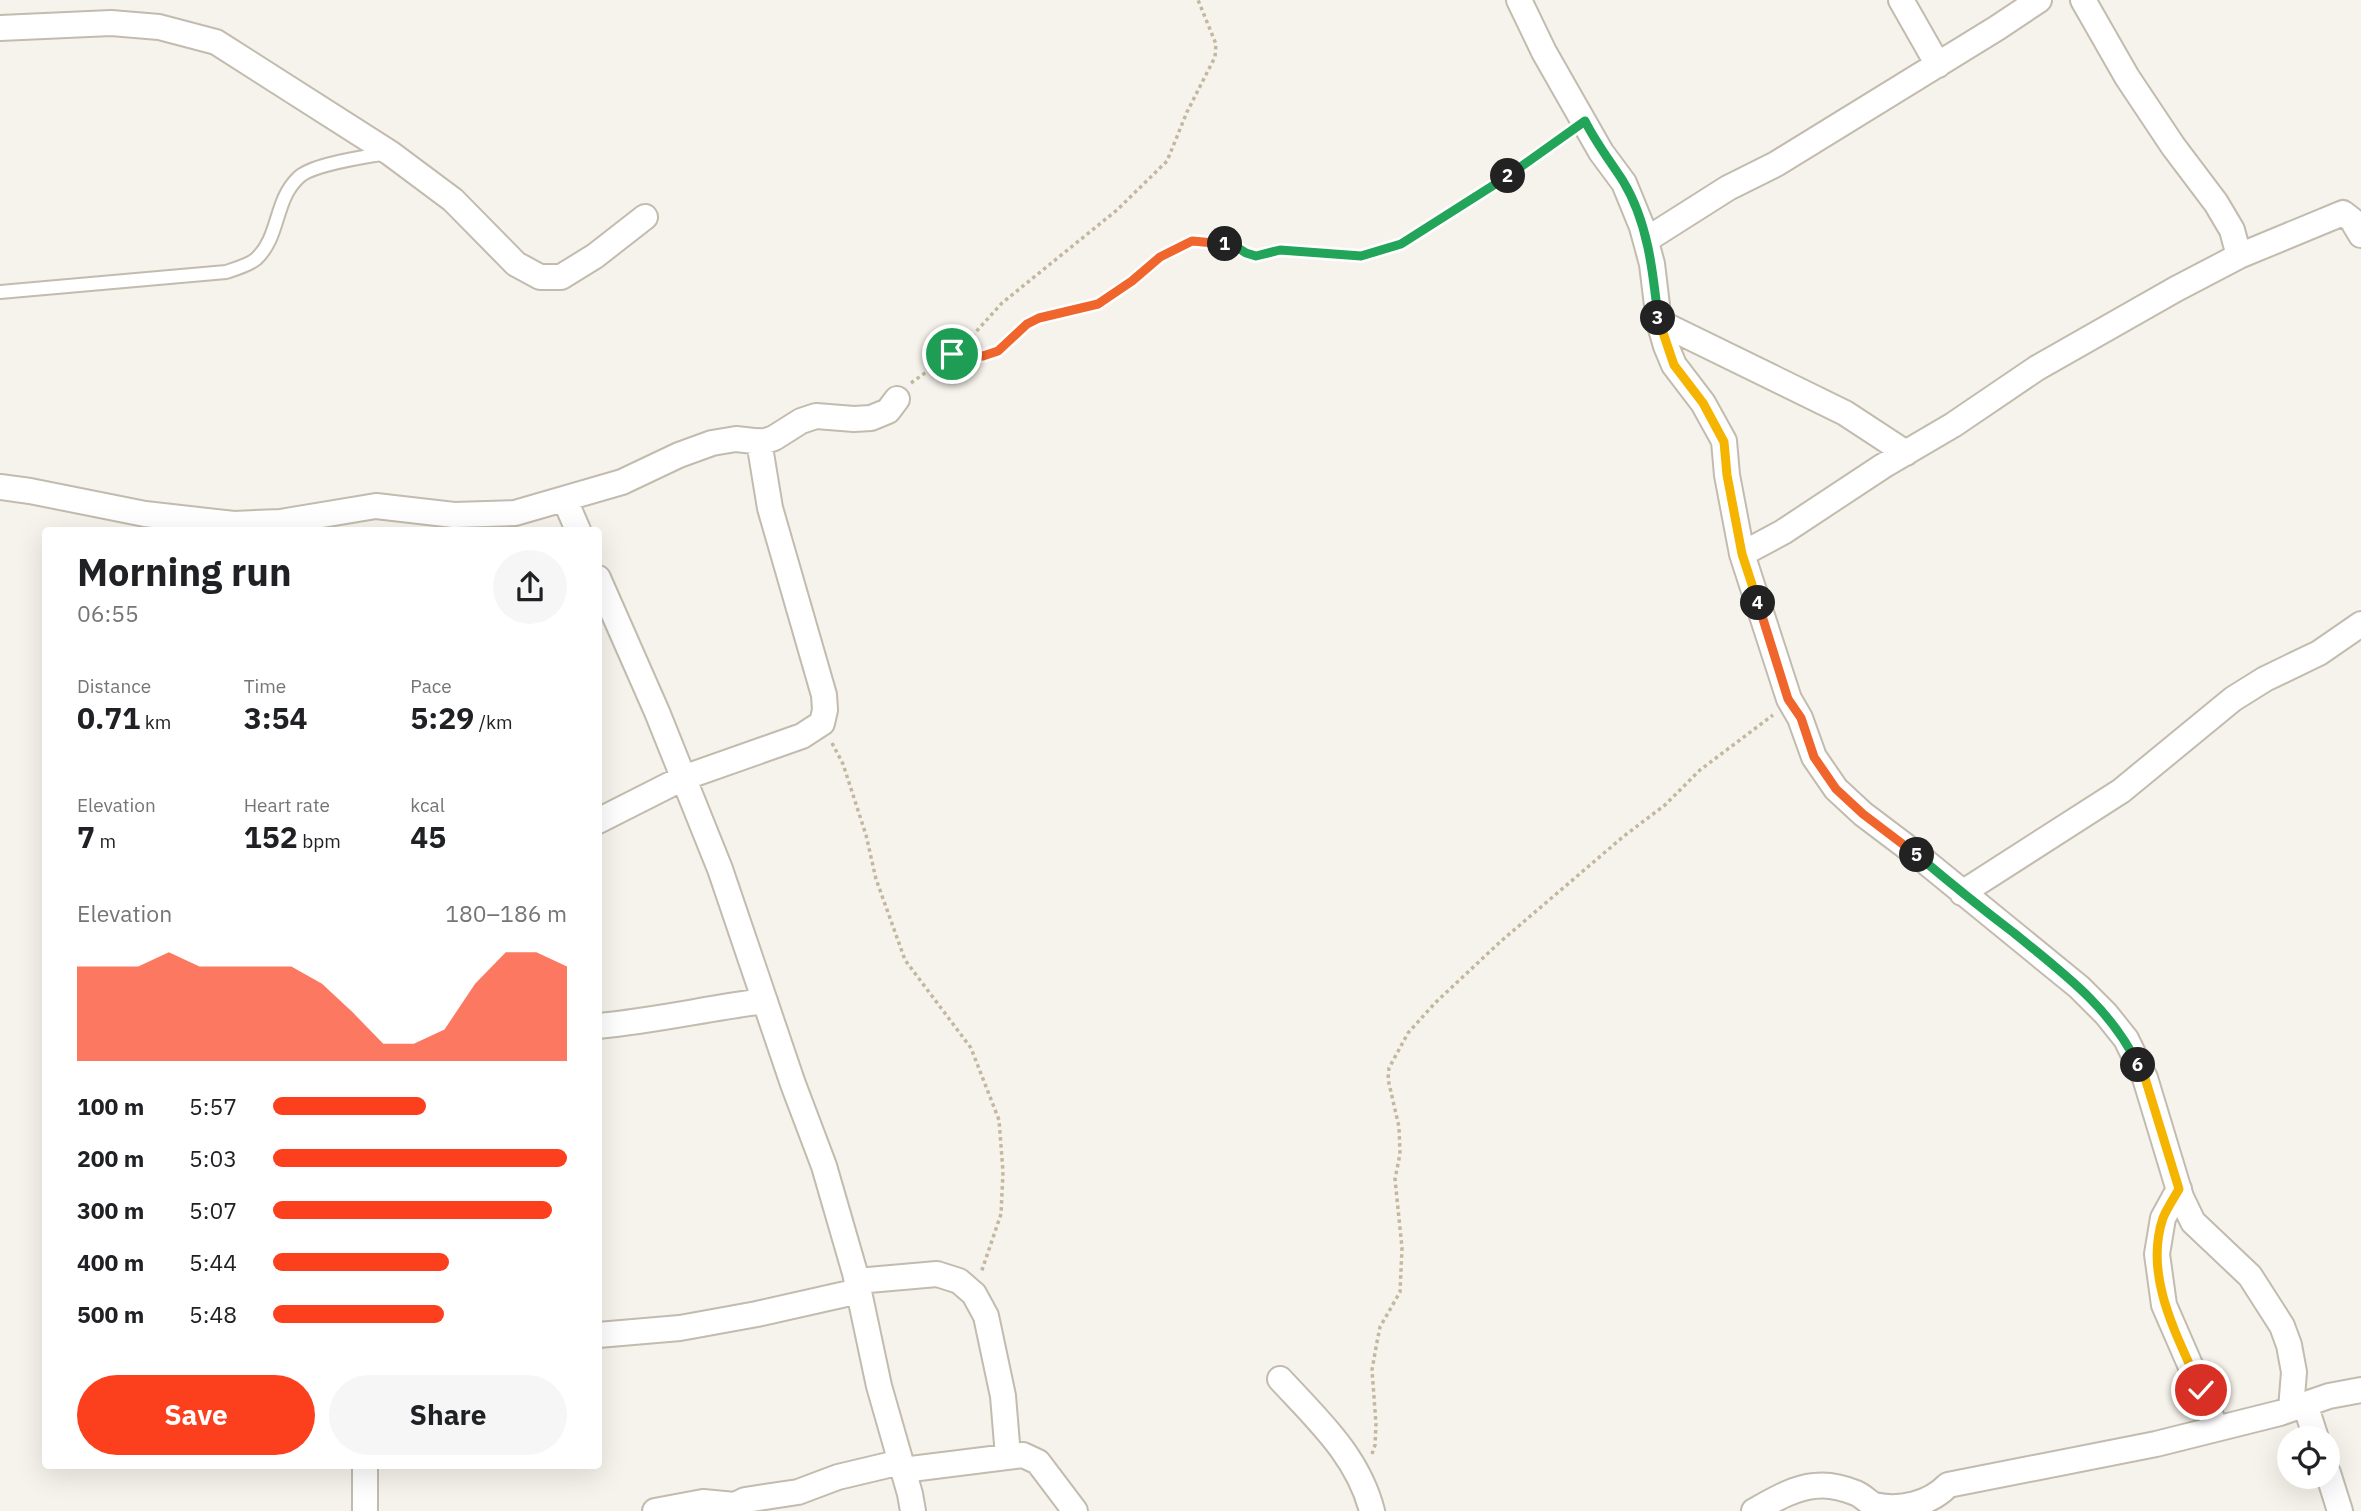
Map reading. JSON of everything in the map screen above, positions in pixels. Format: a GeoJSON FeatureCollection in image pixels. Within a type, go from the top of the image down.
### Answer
{"type":"FeatureCollection","features":[{"type":"Feature","properties":{"kind":"street"},"geometry":{"type":"LineString","coordinates":[[1519,0],[1544,52],[1601,152],[1624,183],[1646,240],[1652,264],[1658,322],[1674,365],[1703,403],[1724,442],[1727,475],[1742,554],[1788,699],[1801,718],[1814,757],[1836,789],[1863,814],[2079,986],[2126,1039],[2145,1078],[2179,1189],[2193,1222],[2250,1276],[2282,1326],[2289,1345],[2298,1407],[2309,1426]]}},
{"type":"Feature","properties":{"kind":"street"},"geometry":{"type":"LineString","coordinates":[[1901,0],[1938,65]]}},
{"type":"Feature","properties":{"kind":"street"},"geometry":{"type":"LineString","coordinates":[[1646,240],[1728,188],[1776,164],[2039,0]]}},
{"type":"Feature","properties":{"kind":"street"},"geometry":{"type":"LineString","coordinates":[[2083,0],[2135,89],[2216,203],[2232,230],[2239,256]]}},
{"type":"Feature","properties":{"kind":"street"},"geometry":{"type":"LineString","coordinates":[[0,28],[123,24],[159,27],[216,42],[390,153],[453,200],[516,264],[540,277],[561,277],[595,256],[645,217]]}},
{"type":"Feature","properties":{"kind":"street"},"geometry":{"type":"LineString","coordinates":[[1742,554],[1783,532],[1953,425],[2037,368],[2239,256],[2343,213],[2361,235]]}},
{"type":"Feature","properties":{"kind":"street"},"geometry":{"type":"LineString","coordinates":[[1658,322],[1845,413],[1906,453]]}},
{"type":"Feature","properties":{"kind":"street"},"geometry":{"type":"LineString","coordinates":[[0,487],[145,514],[234,524],[328,522],[376,506],[454,515],[515,513],[622,482],[678,455],[712,443],[774,438],[801,421],[816,416],[871,418],[888,411],[897,399]]}},
{"type":"Feature","properties":{"kind":"street"},"geometry":{"type":"LineString","coordinates":[[602,819],[683,778],[802,736],[822,723],[824,695],[770,508],[759,441]]}},
{"type":"Feature","properties":{"kind":"street"},"geometry":{"type":"LineString","coordinates":[[565,500],[577,527]]}},
{"type":"Feature","properties":{"kind":"street"},"geometry":{"type":"LineString","coordinates":[[602,587],[720,869],[824,1166],[858,1286],[879,1386],[913,1511]]}},
{"type":"Feature","properties":{"kind":"street"},"geometry":{"type":"LineString","coordinates":[[1962,892],[2121,791],[2234,699],[2265,679],[2319,653],[2361,624]]}},
{"type":"Feature","properties":{"kind":"street"},"geometry":{"type":"LineString","coordinates":[[602,1026],[648,1021],[765,1001]]}},
{"type":"Feature","properties":{"kind":"street"},"geometry":{"type":"LineString","coordinates":[[2179,1189],[2163,1218],[2157,1254],[2164,1305],[2216,1429]]}},
{"type":"Feature","properties":{"kind":"street"},"geometry":{"type":"LineString","coordinates":[[602,1335],[680,1328],[757,1314],[858,1286],[937,1274],[959,1281],[974,1294],[986,1316],[1003,1396],[1008,1456]]}},
{"type":"Feature","properties":{"kind":"street"},"geometry":{"type":"LineString","coordinates":[[1280,1379],[1345,1451],[1359,1476],[1372,1511]]}},
{"type":"Feature","properties":{"kind":"street"},"geometry":{"type":"LineString","coordinates":[[1755,1511],[1779,1498],[1814,1486],[1836,1486],[1858,1494],[1875,1505],[1890,1508],[1917,1506],[1938,1496],[1948,1485],[2156,1444],[2298,1407],[2329,1396],[2361,1390]]}},
{"type":"Feature","properties":{"kind":"street"},"geometry":{"type":"LineString","coordinates":[[655,1511],[703,1502],[735,1508],[745,1500],[799,1492],[838,1477],[902,1466],[1023,1455],[1038,1462],[1075,1511]]}},
{"type":"Feature","properties":{"kind":"street"},"geometry":{"type":"LineString","coordinates":[[365,1469],[365,1511]]}},
{"type":"Feature","properties":{"kind":"street"},"geometry":{"type":"LineString","coordinates":[[2333,1489],[2340,1511]]}},
{"type":"Feature","properties":{"kind":"lane"},"geometry":{"type":"LineString","coordinates":[[0,292],[226,272],[255,260],[272,236],[280,205],[299,176],[328,164],[390,153]]}},
{"type":"Feature","properties":{"kind":"path"},"geometry":{"type":"LineString","coordinates":[[897,399],[921,374],[963,346],[1002,303],[1116,210],[1167,161],[1215,57],[1216,44],[1198,0]]}},
{"type":"Feature","properties":{"kind":"path"},"geometry":{"type":"LineString","coordinates":[[952,354],[983,356],[998,351],[1027,324],[1039,318],[1098,304],[1132,281],[1160,257],[1192,241],[1232,244],[1256,256],[1280,250],[1361,256],[1401,244],[1472,200],[1585,121]]}},
{"type":"Feature","properties":{"kind":"path"},"geometry":{"type":"LineString","coordinates":[[1359,1476],[1371,1458],[1375,1445],[1372,1370],[1380,1327],[1400,1292],[1402,1248],[1395,1179],[1400,1154],[1399,1127],[1388,1079],[1389,1068],[1401,1044],[1435,1003],[1500,942],[1623,836],[1664,805],[1700,770],[1770,718],[1788,699]]}},
{"type":"Feature","properties":{"kind":"path"},"geometry":{"type":"LineString","coordinates":[[822,723],[843,764],[866,835],[876,879],[905,960],[971,1048],[999,1120],[1003,1172],[1002,1214],[974,1294]]}},
{"type":"Feature","properties":{"kind":"route"},"geometry":{"type":"LineString","coordinates":[[952,354],[972,357],[998,351],[1027,324],[1039,318],[1098,304],[1132,281],[1160,257],[1192,241],[1232,244],[1256,256],[1280,250],[1361,256],[1401,244],[1472,200],[1585,121],[1601,152],[1624,183],[1642,227],[1652,264],[1658,322],[1674,365],[1703,403],[1724,442],[1727,475],[1742,554],[1788,699],[1801,718],[1814,757],[1836,789],[1863,814],[2079,986],[2126,1039],[2145,1078],[2179,1189],[2163,1218],[2157,1254],[2164,1305],[2201,1390]]}}]}
